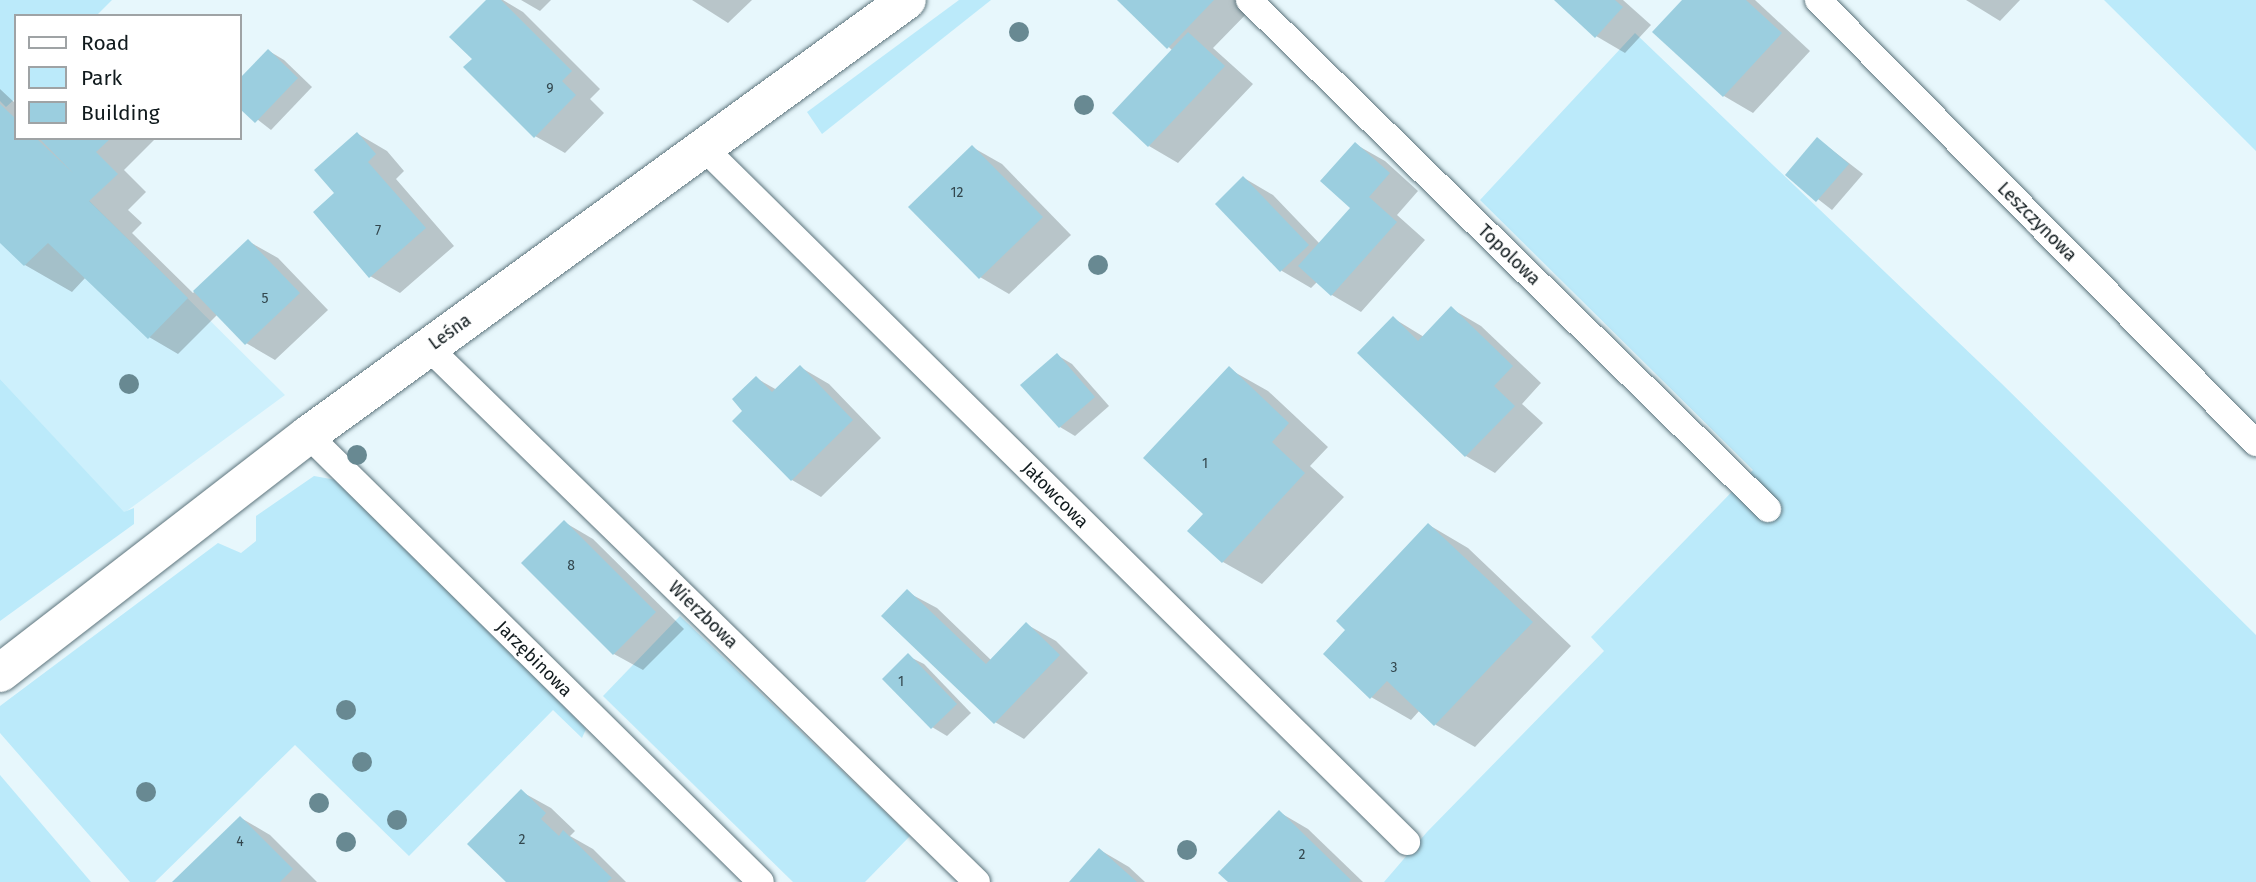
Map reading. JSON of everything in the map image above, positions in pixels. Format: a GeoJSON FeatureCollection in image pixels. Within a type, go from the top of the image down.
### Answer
{"type":"FeatureCollection","features":[{"type":"Feature","properties":{"kind":"street","name":"Leśna"},"geometry":{"type":"LineString","coordinates":[[0,673],[308,435],[907,0]]}},
{"type":"Feature","properties":{"kind":"lane","name":"Topolowa"},"geometry":{"type":"LineString","coordinates":[[1250,0],[1768,509]]}},
{"type":"Feature","properties":{"kind":"lane","name":"Leszczynowa"},"geometry":{"type":"LineString","coordinates":[[1818,0],[2256,443]]}},
{"type":"Feature","properties":{"kind":"lane","name":"Jałowcowa"},"geometry":{"type":"LineString","coordinates":[[704,148],[1407,842]]}},
{"type":"Feature","properties":{"kind":"lane","name":"Wierzbowa"},"geometry":{"type":"LineString","coordinates":[[429,348],[977,882]]}},
{"type":"Feature","properties":{"kind":"lane","name":"Jarzębinowa"},"geometry":{"type":"LineString","coordinates":[[308,435],[761,882]]}},
{"type":"Feature","properties":{"kind":"shaded area"},"geometry":{"type":"Polygon","coordinates":[[[0,112],[14,135],[14,140],[28,140],[285,395],[124,513],[0,379],[0,112]]]}},
{"type":"Feature","properties":{"kind":"green space"},"geometry":{"type":"Polygon","coordinates":[[[0,0],[112,0],[98,14],[14,14],[14,100],[6,107],[0,101],[0,0]]]}},
{"type":"Feature","properties":{"kind":"green space"},"geometry":{"type":"Polygon","coordinates":[[[959,0],[991,0],[822,134],[807,112],[959,0]]]}},
{"type":"Feature","properties":{"kind":"green space"},"geometry":{"type":"Polygon","coordinates":[[[2104,0],[2256,0],[2256,151],[2245,140],[2104,0]]]}},
{"type":"Feature","properties":{"kind":"green space"},"geometry":{"type":"Polygon","coordinates":[[[1635,33],[2001,383],[2256,635],[2256,882],[1384,882],[1427,832],[1604,651],[1591,637],[1753,470],[1480,200],[1635,33]]]}},
{"type":"Feature","properties":{"kind":"green space"},"geometry":{"type":"Polygon","coordinates":[[[0,379],[124,512],[134,508],[134,524],[0,621],[0,379]]]}},
{"type":"Feature","properties":{"kind":"green space"},"geometry":{"type":"Polygon","coordinates":[[[314,476],[342,481],[586,729],[582,738],[553,710],[409,856],[295,745],[155,882],[130,882],[0,733],[0,706],[218,543],[241,553],[256,541],[256,516],[314,476]]]}},
{"type":"Feature","properties":{"kind":"green space"},"geometry":{"type":"Polygon","coordinates":[[[680,616],[910,836],[865,882],[793,882],[603,696],[680,616]]]}},
{"type":"Feature","properties":{"kind":"green space"},"geometry":{"type":"Polygon","coordinates":[[[0,775],[91,882],[0,882],[0,775]]]}},
{"type":"Feature","properties":{"kind":"building"},"geometry":{"type":"Polygon","coordinates":[[[486,0],[501,0],[572,71],[562,81],[576,95],[534,138],[463,67],[472,59],[449,37],[486,0]]]}},
{"type":"Feature","properties":{"kind":"building"},"geometry":{"type":"Polygon","coordinates":[[[1117,0],[1214,0],[1167,49],[1117,0]]]}},
{"type":"Feature","properties":{"kind":"building"},"geometry":{"type":"Polygon","coordinates":[[[1554,0],[1615,0],[1623,7],[1595,38],[1554,0]]]}},
{"type":"Feature","properties":{"kind":"building"},"geometry":{"type":"Polygon","coordinates":[[[1682,0],[1746,0],[1782,33],[1723,97],[1652,32],[1682,0]]]}},
{"type":"Feature","properties":{"kind":"building"},"geometry":{"type":"Polygon","coordinates":[[[1188,32],[1225,66],[1148,147],[1112,113],[1188,32]]]}},
{"type":"Feature","properties":{"kind":"building"},"geometry":{"type":"Polygon","coordinates":[[[268,49],[298,78],[255,123],[242,111],[242,76],[268,49]]]}},
{"type":"Feature","properties":{"kind":"building"},"geometry":{"type":"Polygon","coordinates":[[[0,104],[14,117],[14,140],[38,140],[73,173],[41,140],[109,140],[96,152],[118,174],[89,201],[188,298],[148,339],[48,243],[24,266],[0,243],[0,104]]]}},
{"type":"Feature","properties":{"kind":"building"},"geometry":{"type":"Polygon","coordinates":[[[357,132],[376,154],[368,162],[426,228],[369,278],[313,212],[334,193],[314,170],[357,132]]]}},
{"type":"Feature","properties":{"kind":"building"},"geometry":{"type":"Polygon","coordinates":[[[1817,137],[1849,164],[1816,202],[1785,175],[1817,137]]]}},
{"type":"Feature","properties":{"kind":"building"},"geometry":{"type":"Polygon","coordinates":[[[1355,142],[1390,173],[1369,197],[1397,222],[1331,296],[1298,266],[1350,208],[1320,181],[1355,142]]]}},
{"type":"Feature","properties":{"kind":"building"},"geometry":{"type":"Polygon","coordinates":[[[972,145],[1043,217],[979,279],[908,207],[972,145]]]}},
{"type":"Feature","properties":{"kind":"building"},"geometry":{"type":"Polygon","coordinates":[[[1243,176],[1309,245],[1280,272],[1215,204],[1243,176]]]}},
{"type":"Feature","properties":{"kind":"building"},"geometry":{"type":"Polygon","coordinates":[[[248,239],[300,293],[245,345],[193,291],[248,239]]]}},
{"type":"Feature","properties":{"kind":"building"},"geometry":{"type":"Polygon","coordinates":[[[1451,306],[1513,366],[1494,386],[1515,406],[1465,457],[1357,353],[1393,316],[1418,341],[1451,306]]]}},
{"type":"Feature","properties":{"kind":"building"},"geometry":{"type":"Polygon","coordinates":[[[1057,353],[1095,397],[1059,428],[1020,385],[1057,353]]]}},
{"type":"Feature","properties":{"kind":"building"},"geometry":{"type":"Polygon","coordinates":[[[800,365],[853,420],[791,481],[732,421],[742,411],[732,399],[756,376],[772,392],[800,365]]]}},
{"type":"Feature","properties":{"kind":"building"},"geometry":{"type":"Polygon","coordinates":[[[1229,366],[1289,423],[1272,442],[1305,473],[1222,563],[1187,531],[1203,514],[1143,458],[1229,366]]]}},
{"type":"Feature","properties":{"kind":"building"},"geometry":{"type":"Polygon","coordinates":[[[564,520],[656,612],[613,655],[521,563],[564,520]]]}},
{"type":"Feature","properties":{"kind":"building"},"geometry":{"type":"Polygon","coordinates":[[[1428,523],[1533,622],[1434,726],[1387,681],[1370,699],[1323,654],[1345,630],[1336,621],[1428,523]]]}},
{"type":"Feature","properties":{"kind":"building"},"geometry":{"type":"Polygon","coordinates":[[[907,589],[986,664],[1026,622],[1060,655],[994,724],[881,616],[907,589]]]}},
{"type":"Feature","properties":{"kind":"building"},"geometry":{"type":"Polygon","coordinates":[[[908,653],[957,704],[931,729],[882,679],[908,653]]]}},
{"type":"Feature","properties":{"kind":"building"},"geometry":{"type":"Polygon","coordinates":[[[521,789],[546,813],[541,819],[559,836],[563,830],[612,878],[607,882],[506,882],[467,844],[521,789]]]}},
{"type":"Feature","properties":{"kind":"building"},"geometry":{"type":"Polygon","coordinates":[[[1279,810],[1351,880],[1349,882],[1228,882],[1218,873],[1279,810]]]}},
{"type":"Feature","properties":{"kind":"building"},"geometry":{"type":"Polygon","coordinates":[[[240,816],[293,869],[280,882],[172,882],[240,816]]]}},
{"type":"Feature","properties":{"kind":"building"},"geometry":{"type":"Polygon","coordinates":[[[1099,848],[1137,882],[1069,882],[1099,848]]]}}]}
